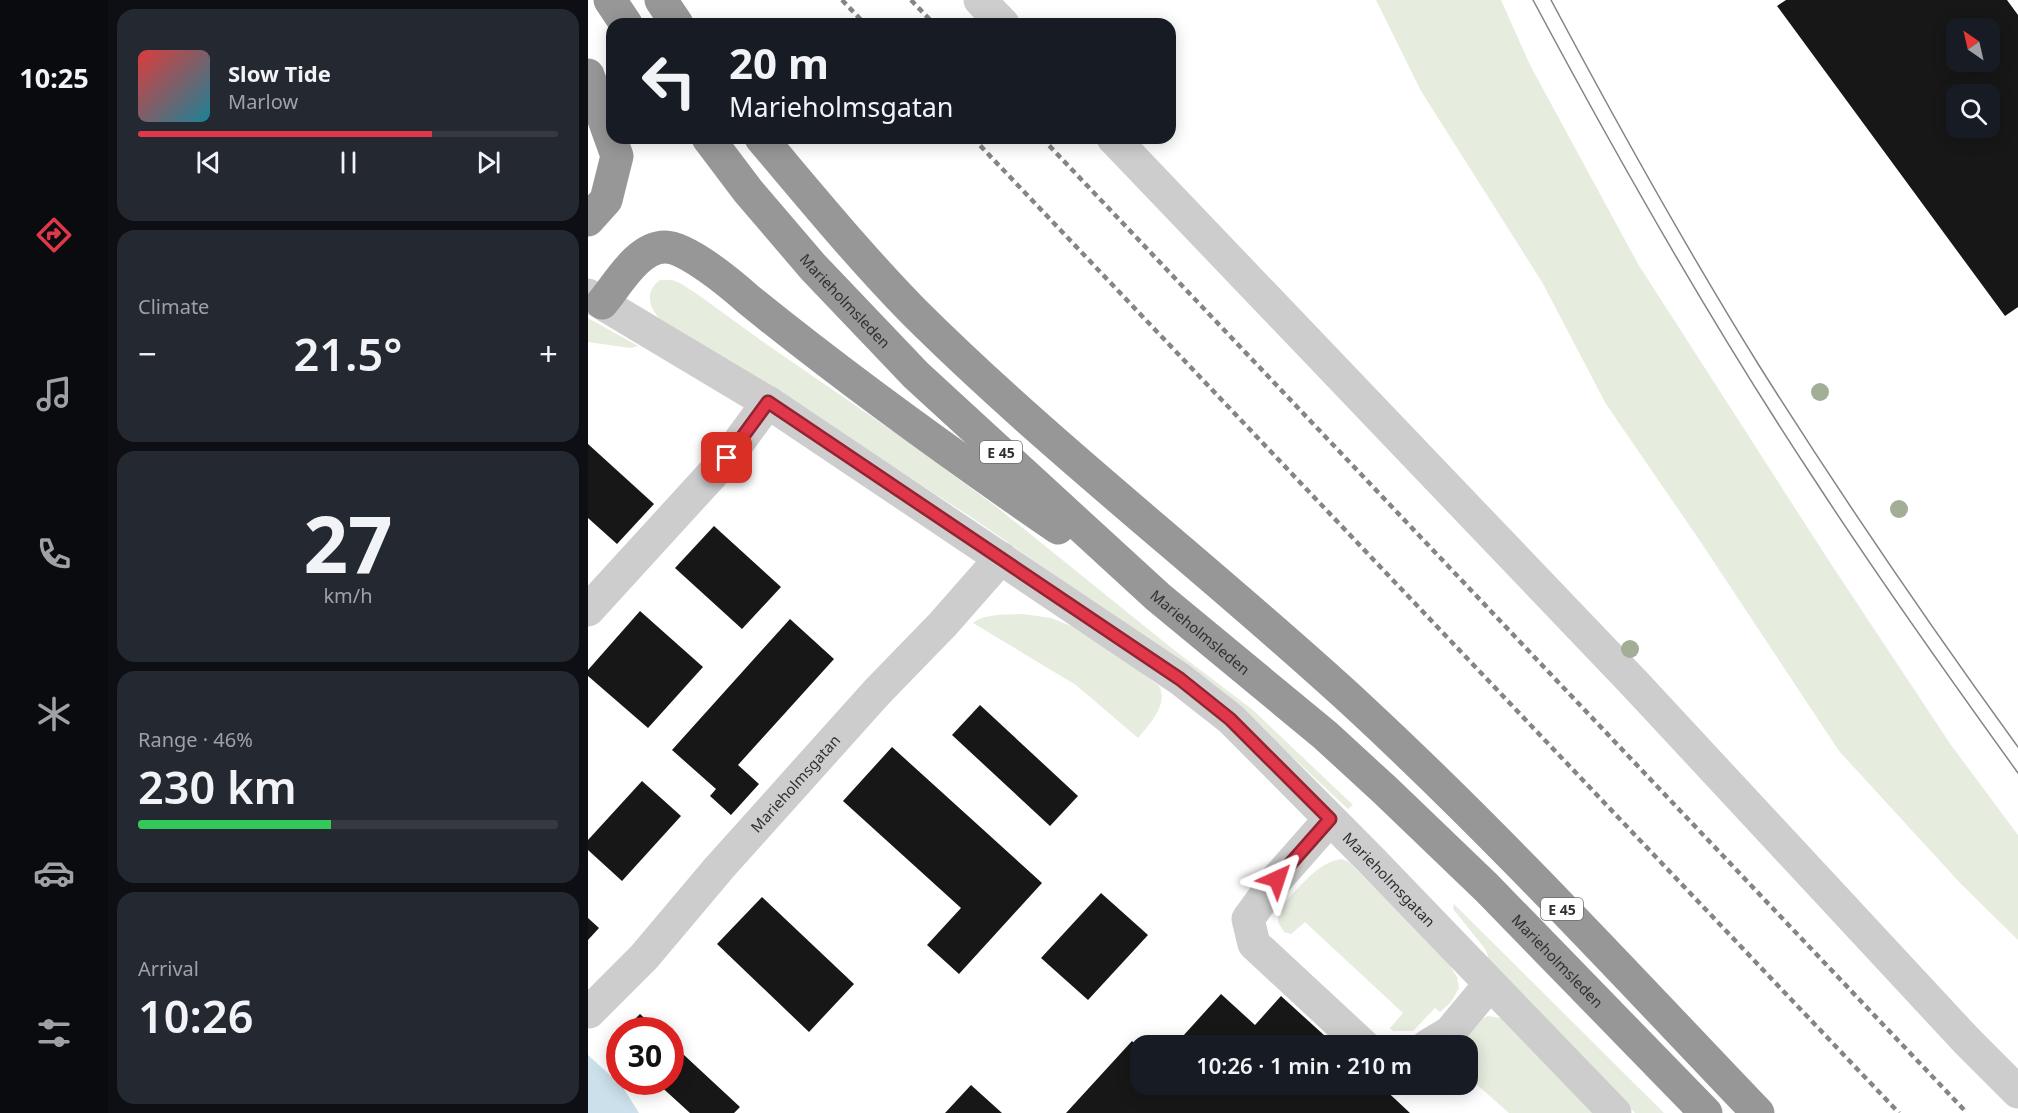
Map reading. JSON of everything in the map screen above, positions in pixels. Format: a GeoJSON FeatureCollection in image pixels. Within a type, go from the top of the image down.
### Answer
{"type":"FeatureCollection","features":[{"type":"Feature","properties":{"kind":"highway"},"geometry":{"type":"LineString","coordinates":[[610,0],[622,18]]}},
{"type":"Feature","properties":{"kind":"highway"},"geometry":{"type":"LineString","coordinates":[[662,0],[673,18]]}},
{"type":"Feature","properties":{"kind":"highway"},"geometry":{"type":"LineString","coordinates":[[588,75],[606,125]]}},
{"type":"Feature","properties":{"kind":"highway"},"geometry":{"type":"LineString","coordinates":[[588,220],[606,200],[617,156],[613,144]]}},
{"type":"Feature","properties":{"kind":"highway","name":"Marieholmsleden"},"geometry":{"type":"LineString","coordinates":[[713,144],[748,191],[813,267],[916,375],[1158,597],[1325,735],[1386,790],[1487,888],[1706,1113]]}},
{"type":"Feature","properties":{"kind":"highway","name":"E 45"},"geometry":{"type":"LineString","coordinates":[[766,144],[846,239],[914,312],[1021,412],[1292,646],[1361,709],[1520,865],[1758,1113]]}},
{"type":"Feature","properties":{"kind":"highway"},"geometry":{"type":"LineString","coordinates":[[595,299],[644,255],[658,248],[667,247],[679,251],[717,273],[892,411],[1158,597]]}},
{"type":"Feature","properties":{"kind":"street"},"geometry":{"type":"LineString","coordinates":[[980,0],[997,18]]}},
{"type":"Feature","properties":{"kind":"street"},"geometry":{"type":"LineString","coordinates":[[1119,144],[1635,684],[1966,1040],[2018,1092]]}},
{"type":"Feature","properties":{"kind":"street","name":"Marieholmsgatan"},"geometry":{"type":"LineString","coordinates":[[595,299],[768,402],[1205,698],[1230,719],[1330,819],[1615,1113]]}},
{"type":"Feature","properties":{"kind":"street"},"geometry":{"type":"LineString","coordinates":[[588,610],[727,458],[768,402]]}},
{"type":"Feature","properties":{"kind":"street","name":"Marieholmsgatan"},"geometry":{"type":"LineString","coordinates":[[589,1012],[644,957],[727,859],[1001,558]]}},
{"type":"Feature","properties":{"kind":"street"},"geometry":{"type":"LineString","coordinates":[[1330,819],[1277,879],[1248,919],[1254,944],[1353,1035]]}},
{"type":"Feature","properties":{"kind":"street"},"geometry":{"type":"LineString","coordinates":[[1445,1035],[1490,984]]}},
{"type":"Feature","properties":{"kind":"shaded area"},"geometry":{"type":"Polygon","coordinates":[[[1376,0],[1501,0],[1530,65],[1638,264],[1829,561],[1951,745],[2018,835],[2018,940],[1961,884],[1839,751],[1606,404],[1542,282],[1421,91],[1376,0]]]}},
{"type":"Feature","properties":{"kind":"shaded area"},"geometry":{"type":"Polygon","coordinates":[[[660,280],[680,283],[697,294],[910,443],[998,508],[1174,650],[1253,710],[1353,805],[1348,809],[1268,734],[1095,603],[974,519],[660,319],[651,304],[650,294],[660,280]]]}},
{"type":"Feature","properties":{"kind":"shaded area"},"geometry":{"type":"Polygon","coordinates":[[[588,318],[638,346],[630,348],[588,342],[588,318]]]}},
{"type":"Feature","properties":{"kind":"shaded area"},"geometry":{"type":"Polygon","coordinates":[[[1023,614],[1051,618],[1071,626],[1125,660],[1159,686],[1160,707],[1138,738],[1076,685],[973,623],[990,616],[1023,614]]]}},
{"type":"Feature","properties":{"kind":"shaded area"},"geometry":{"type":"Polygon","coordinates":[[[1342,859],[1349,862],[1448,962],[1457,977],[1459,988],[1451,1002],[1440,1012],[1435,1008],[1413,1031],[1393,1031],[1390,1028],[1403,1013],[1305,922],[1291,934],[1284,932],[1278,922],[1278,910],[1307,879],[1324,865],[1342,859]]]}},
{"type":"Feature","properties":{"kind":"shaded area"},"geometry":{"type":"Polygon","coordinates":[[[1454,904],[1664,1113],[1635,1113],[1490,964],[1486,950],[1453,909],[1454,904]]]}},
{"type":"Feature","properties":{"kind":"shaded area"},"geometry":{"type":"Polygon","coordinates":[[[1488,1016],[1501,1018],[1593,1113],[1509,1113],[1478,1086],[1478,1035],[1467,1035],[1480,1020],[1488,1016]]]}},
{"type":"Feature","properties":{"kind":"water"},"geometry":{"type":"Polygon","coordinates":[[[588,1055],[606,1071],[606,1095],[628,1095],[639,1113],[588,1113],[588,1055]]]}},
{"type":"Feature","properties":{"kind":"building"},"geometry":{"type":"Polygon","coordinates":[[[1786,0],[2007,0],[2018,15],[2018,307],[2005,316],[1777,6],[1786,0]]]}},
{"type":"Feature","properties":{"kind":"building"},"geometry":{"type":"Polygon","coordinates":[[[588,444],[654,504],[617,544],[588,518],[588,444]]]}},
{"type":"Feature","properties":{"kind":"building"},"geometry":{"type":"Polygon","coordinates":[[[714,526],[781,587],[742,629],[675,568],[714,526]]]}},
{"type":"Feature","properties":{"kind":"building"},"geometry":{"type":"Polygon","coordinates":[[[640,611],[703,667],[648,728],[588,676],[588,670],[640,611]]]}},
{"type":"Feature","properties":{"kind":"building"},"geometry":{"type":"Polygon","coordinates":[[[790,619],[834,659],[738,765],[759,784],[731,815],[710,796],[716,789],[672,750],[790,619]]]}},
{"type":"Feature","properties":{"kind":"building"},"geometry":{"type":"Polygon","coordinates":[[[980,705],[1078,796],[1050,826],[952,735],[980,705]]]}},
{"type":"Feature","properties":{"kind":"building"},"geometry":{"type":"Polygon","coordinates":[[[892,747],[1042,883],[959,974],[927,945],[961,908],[843,801],[892,747]]]}},
{"type":"Feature","properties":{"kind":"building"},"geometry":{"type":"Polygon","coordinates":[[[642,781],[681,816],[622,881],[588,850],[588,840],[642,781]]]}},
{"type":"Feature","properties":{"kind":"building"},"geometry":{"type":"Polygon","coordinates":[[[1101,893],[1148,935],[1088,1000],[1041,958],[1101,893]]]}},
{"type":"Feature","properties":{"kind":"building"},"geometry":{"type":"Polygon","coordinates":[[[762,897],[854,984],[809,1032],[717,944],[762,897]]]}},
{"type":"Feature","properties":{"kind":"building"},"geometry":{"type":"Polygon","coordinates":[[[588,918],[599,928],[588,940],[588,918]]]}},
{"type":"Feature","properties":{"kind":"building"},"geometry":{"type":"Polygon","coordinates":[[[1221,994],[1255,1025],[1281,996],[1324,1035],[1184,1035],[1221,994]]]}},
{"type":"Feature","properties":{"kind":"building"},"geometry":{"type":"Polygon","coordinates":[[[1130,1043],[1130,1095],[1391,1095],[1410,1113],[1066,1113],[1130,1043]]]}},
{"type":"Feature","properties":{"kind":"building"},"geometry":{"type":"Polygon","coordinates":[[[684,1055],[740,1107],[734,1113],[690,1113],[670,1095],[684,1095],[684,1055]]]}},
{"type":"Feature","properties":{"kind":"building"},"geometry":{"type":"Polygon","coordinates":[[[971,1085],[1002,1113],[945,1113],[971,1085]]]}},
{"type":"Feature","properties":{"kind":"tram line"},"geometry":{"type":"LineString","coordinates":[[1533,0],[1633,183],[1703,303],[1776,421],[1863,553],[2018,773]]}},
{"type":"Feature","properties":{"kind":"tram line"},"geometry":{"type":"LineString","coordinates":[[1551,0],[1652,185],[1760,367],[1886,559],[2018,747]]}},
{"type":"Feature","properties":{"kind":"railway"},"geometry":{"type":"LineString","coordinates":[[842,0],[859,18]]}},
{"type":"Feature","properties":{"kind":"railway"},"geometry":{"type":"LineString","coordinates":[[911,0],[928,18]]}},
{"type":"Feature","properties":{"kind":"railway"},"geometry":{"type":"LineString","coordinates":[[979,144],[1899,1113]]}},
{"type":"Feature","properties":{"kind":"railway"},"geometry":{"type":"LineString","coordinates":[[1048,144],[1967,1113]]}},
{"type":"Feature","properties":{"kind":"route"},"geometry":{"type":"LineString","coordinates":[[727,458],[768,402],[1037,582],[1205,698],[1230,719],[1330,819],[1277,879]]}}]}
